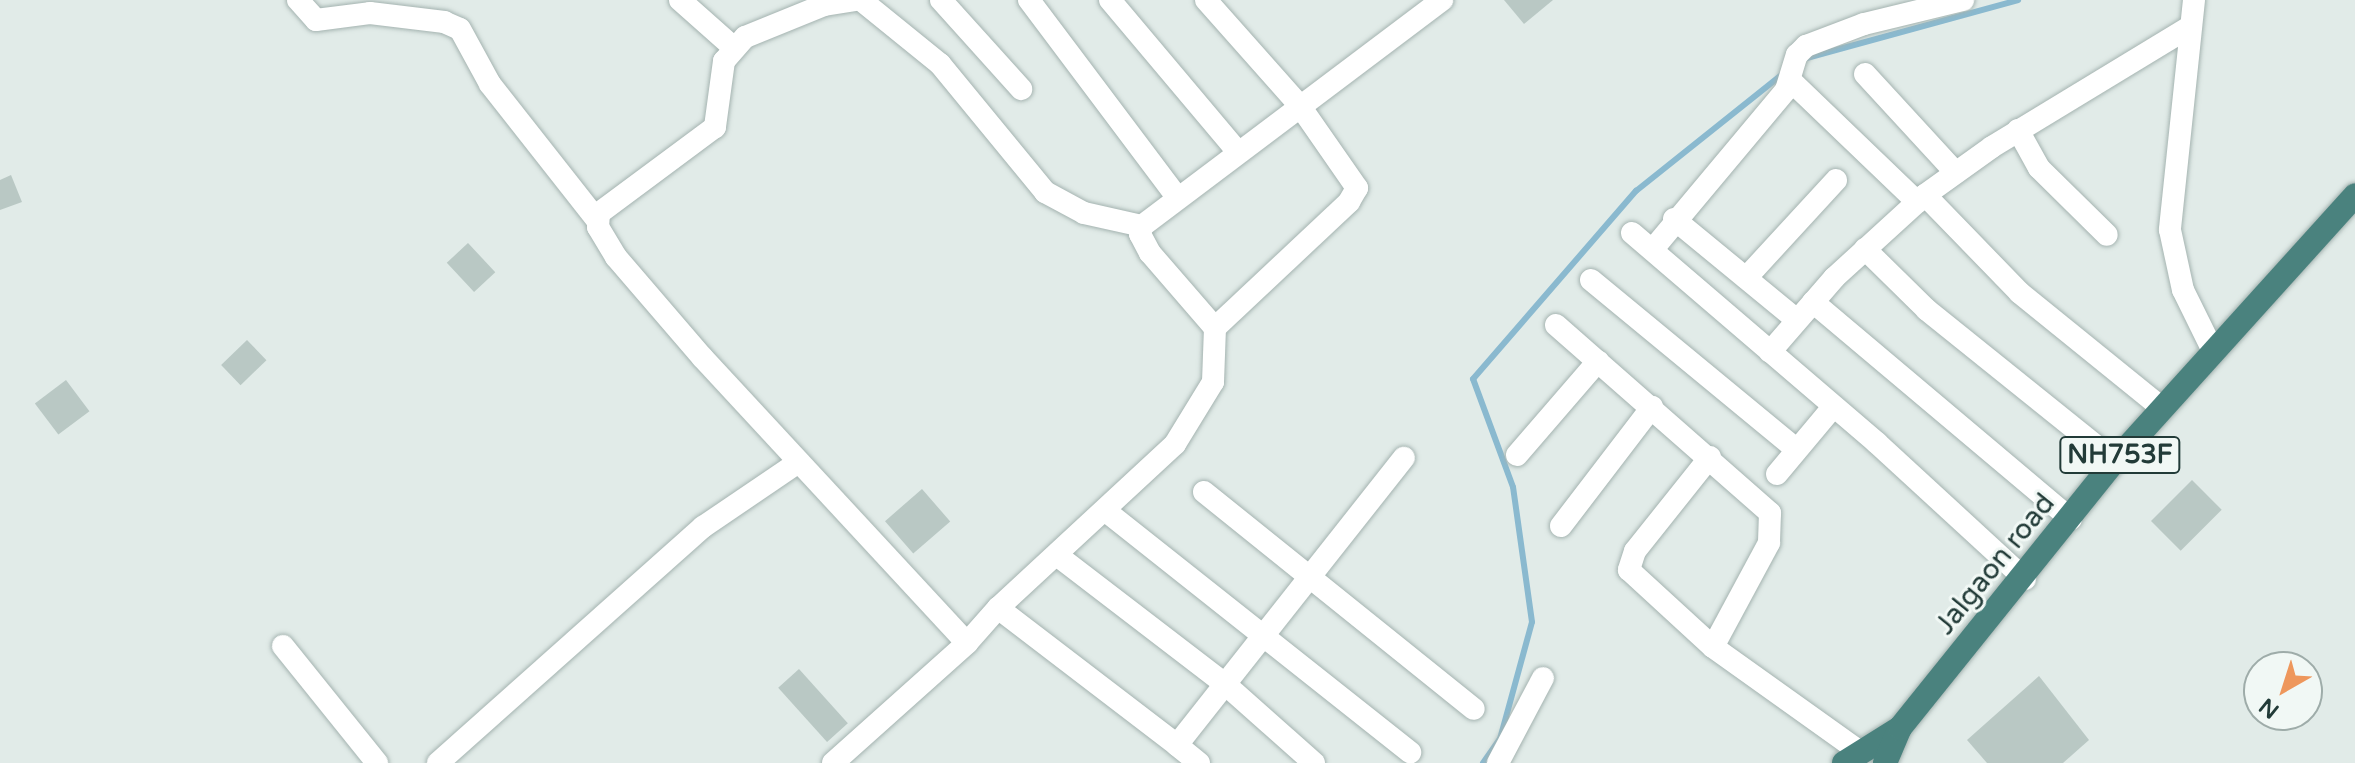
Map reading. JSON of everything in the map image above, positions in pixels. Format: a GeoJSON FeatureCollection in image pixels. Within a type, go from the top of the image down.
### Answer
{"type":"FeatureCollection","features":[{"type":"Feature","properties":{"kind":"highway","name":"Jalgaon road"},"geometry":{"type":"LineString","coordinates":[[1885,763],[1900,728],[2025,579],[2115,461],[2212,349],[2355,195]]}},
{"type":"Feature","properties":{"kind":"highway","name":"NH753F"},"geometry":{"type":"LineString","coordinates":[[1851,757],[1900,728]]}},
{"type":"Feature","properties":{"kind":"street"},"geometry":{"type":"LineString","coordinates":[[298,0],[316,20],[370,13],[444,22],[460,29],[490,84],[597,220],[601,237],[616,257],[797,463],[967,643]]}},
{"type":"Feature","properties":{"kind":"street"},"geometry":{"type":"LineString","coordinates":[[680,0],[734,48]]}},
{"type":"Feature","properties":{"kind":"street"},"geometry":{"type":"LineString","coordinates":[[597,220],[715,127],[721,71],[734,48],[787,18],[858,0],[940,64],[1045,192],[1084,213],[1142,226]]}},
{"type":"Feature","properties":{"kind":"street"},"geometry":{"type":"LineString","coordinates":[[941,0],[1021,89]]}},
{"type":"Feature","properties":{"kind":"street"},"geometry":{"type":"LineString","coordinates":[[1029,0],[1177,197]]}},
{"type":"Feature","properties":{"kind":"street"},"geometry":{"type":"LineString","coordinates":[[1110,0],[1238,152]]}},
{"type":"Feature","properties":{"kind":"street"},"geometry":{"type":"LineString","coordinates":[[1206,0],[1300,106],[1354,181],[1354,195],[1215,328]]}},
{"type":"Feature","properties":{"kind":"street"},"geometry":{"type":"LineString","coordinates":[[833,763],[967,643],[998,608],[1107,512],[1175,444],[1201,407],[1218,362],[1215,328],[1150,253],[1140,234],[1142,226],[1442,0]]}},
{"type":"Feature","properties":{"kind":"street"},"geometry":{"type":"LineString","coordinates":[[2194,0],[2170,230],[2183,290],[2212,349]]}},
{"type":"Feature","properties":{"kind":"street"},"geometry":{"type":"LineString","coordinates":[[1653,249],[1674,219],[1791,81],[1797,55],[1806,46],[1864,24],[1948,1]]}},
{"type":"Feature","properties":{"kind":"street"},"geometry":{"type":"LineString","coordinates":[[1770,352],[1813,302],[1921,198],[2018,130],[2189,27]]}},
{"type":"Feature","properties":{"kind":"street"},"geometry":{"type":"LineString","coordinates":[[1865,74],[1956,173]]}},
{"type":"Feature","properties":{"kind":"street"},"geometry":{"type":"LineString","coordinates":[[1791,81],[1921,198],[2020,293],[2162,408]]}},
{"type":"Feature","properties":{"kind":"street"},"geometry":{"type":"LineString","coordinates":[[2018,130],[2039,168],[2107,235]]}},
{"type":"Feature","properties":{"kind":"street"},"geometry":{"type":"LineString","coordinates":[[1746,278],[1836,180]]}},
{"type":"Feature","properties":{"kind":"street"},"geometry":{"type":"LineString","coordinates":[[1674,219],[1797,320]]}},
{"type":"Feature","properties":{"kind":"street"},"geometry":{"type":"LineString","coordinates":[[1632,233],[2025,579]]}},
{"type":"Feature","properties":{"kind":"street"},"geometry":{"type":"LineString","coordinates":[[1865,249],[1927,310],[2115,461]]}},
{"type":"Feature","properties":{"kind":"street"},"geometry":{"type":"LineString","coordinates":[[1591,280],[1796,449]]}},
{"type":"Feature","properties":{"kind":"street"},"geometry":{"type":"LineString","coordinates":[[1813,302],[2071,519]]}},
{"type":"Feature","properties":{"kind":"street"},"geometry":{"type":"LineString","coordinates":[[1556,325],[1763,503],[1773,526],[1769,543],[1713,647]]}},
{"type":"Feature","properties":{"kind":"street"},"geometry":{"type":"LineString","coordinates":[[1517,455],[1598,361]]}},
{"type":"Feature","properties":{"kind":"street"},"geometry":{"type":"LineString","coordinates":[[1561,526],[1652,407]]}},
{"type":"Feature","properties":{"kind":"street"},"geometry":{"type":"LineString","coordinates":[[1777,474],[1833,407]]}},
{"type":"Feature","properties":{"kind":"street"},"geometry":{"type":"LineString","coordinates":[[1710,457],[1628,563],[1632,576],[1713,647],[1851,757]]}},
{"type":"Feature","properties":{"kind":"street"},"geometry":{"type":"LineString","coordinates":[[1177,745],[1404,458]]}},
{"type":"Feature","properties":{"kind":"street"},"geometry":{"type":"LineString","coordinates":[[438,763],[703,527],[797,463]]}},
{"type":"Feature","properties":{"kind":"street"},"geometry":{"type":"LineString","coordinates":[[1204,492],[1312,574],[1474,709]]}},
{"type":"Feature","properties":{"kind":"street"},"geometry":{"type":"LineString","coordinates":[[1107,512],[1265,633],[1410,752]]}},
{"type":"Feature","properties":{"kind":"street"},"geometry":{"type":"LineString","coordinates":[[1058,556],[1225,684],[1314,763]]}},
{"type":"Feature","properties":{"kind":"street"},"geometry":{"type":"LineString","coordinates":[[998,608],[1199,763]]}},
{"type":"Feature","properties":{"kind":"street"},"geometry":{"type":"LineString","coordinates":[[283,646],[377,763]]}},
{"type":"Feature","properties":{"kind":"street"},"geometry":{"type":"LineString","coordinates":[[1498,763],[1543,678]]}},
{"type":"Feature","properties":{"kind":"building"},"geometry":{"type":"Polygon","coordinates":[[[1504,0],[1553,0],[1524,24],[1504,0]]]}},
{"type":"Feature","properties":{"kind":"building"},"geometry":{"type":"Polygon","coordinates":[[[11,175],[22,202],[0,210],[0,180],[11,175]]]}},
{"type":"Feature","properties":{"kind":"building"},"geometry":{"type":"Polygon","coordinates":[[[468,243],[495,272],[474,292],[447,263],[468,243]]]}},
{"type":"Feature","properties":{"kind":"building"},"geometry":{"type":"Polygon","coordinates":[[[247,340],[266,360],[241,385],[221,365],[247,340]]]}},
{"type":"Feature","properties":{"kind":"building"},"geometry":{"type":"Polygon","coordinates":[[[66,380],[89,411],[58,435],[35,403],[66,380]]]}},
{"type":"Feature","properties":{"kind":"building"},"geometry":{"type":"Polygon","coordinates":[[[2192,480],[2222,510],[2181,551],[2151,521],[2192,480]]]}},
{"type":"Feature","properties":{"kind":"building"},"geometry":{"type":"Polygon","coordinates":[[[922,489],[950,521],[913,554],[885,521],[922,489]]]}},
{"type":"Feature","properties":{"kind":"building"},"geometry":{"type":"Polygon","coordinates":[[[799,669],[848,723],[827,742],[778,688],[799,669]]]}},
{"type":"Feature","properties":{"kind":"building"},"geometry":{"type":"Polygon","coordinates":[[[2039,676],[2089,740],[2063,763],[1987,763],[1967,740],[2039,676]]]}},
{"type":"Feature","properties":{"kind":"waterway"},"geometry":{"type":"LineString","coordinates":[[1803,59],[2018,0]]}},
{"type":"Feature","properties":{"kind":"waterway"},"geometry":{"type":"LineString","coordinates":[[1483,763],[1500,739],[1532,622],[1513,487],[1473,379],[1636,191],[1784,73]]}}]}
